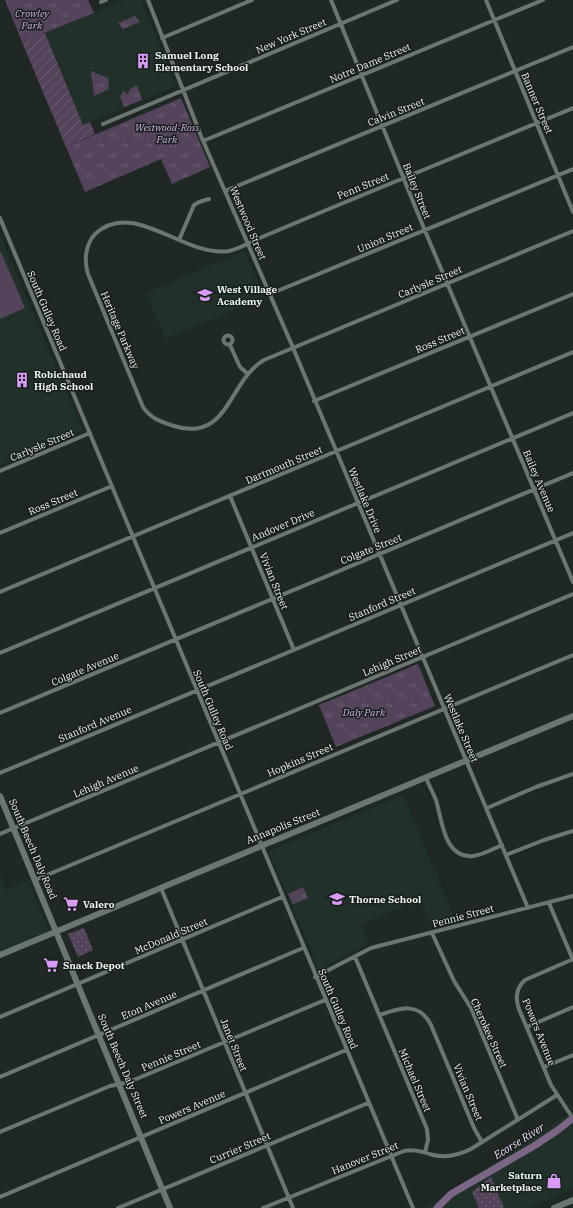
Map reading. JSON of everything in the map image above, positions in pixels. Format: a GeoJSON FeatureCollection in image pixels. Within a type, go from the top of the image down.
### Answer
{"type":"FeatureCollection","features":[{"type":"Feature","properties":{"kind":"street"},"geometry":{"type":"LineString","coordinates":[[101,2],[106,0]]}},
{"type":"Feature","properties":{"kind":"street","name":"Westwood Street"},"geometry":{"type":"LineString","coordinates":[[148,0],[203,141],[270,294],[336,452]]}},
{"type":"Feature","properties":{"kind":"street"},"geometry":{"type":"LineString","coordinates":[[162,38],[252,0]]}},
{"type":"Feature","properties":{"kind":"street","name":"Bailey Street"},"geometry":{"type":"LineString","coordinates":[[331,0],[490,387]]}},
{"type":"Feature","properties":{"kind":"street","name":"New York Street"},"geometry":{"type":"LineString","coordinates":[[103,124],[397,0]]}},
{"type":"Feature","properties":{"kind":"street","name":"Banner Street"},"geometry":{"type":"LineString","coordinates":[[486,0],[573,212]]}},
{"type":"Feature","properties":{"kind":"street","name":"Notre Dame Street"},"geometry":{"type":"LineString","coordinates":[[203,141],[543,0]]}},
{"type":"Feature","properties":{"kind":"street","name":"Calvin Street"},"geometry":{"type":"LineString","coordinates":[[225,191],[573,47]]}},
{"type":"Feature","properties":{"kind":"street","name":"Penn Street"},"geometry":{"type":"LineString","coordinates":[[248,244],[573,108]]}},
{"type":"Feature","properties":{"kind":"street","name":"Union Street"},"geometry":{"type":"LineString","coordinates":[[270,294],[573,169]]}},
{"type":"Feature","properties":{"kind":"street"},"geometry":{"type":"LineString","coordinates":[[179,240],[194,205],[209,199]]}},
{"type":"Feature","properties":{"kind":"street","name":"South Gulley Road"},"geometry":{"type":"LineString","coordinates":[[0,218],[2,227],[90,433],[411,1208]]}},
{"type":"Feature","properties":{"kind":"street","name":"Heritage Parkway"},"geometry":{"type":"LineString","coordinates":[[248,244],[236,249],[215,251],[205,250],[137,223],[118,222],[106,226],[98,231],[91,239],[86,252],[86,264],[88,274],[143,407],[151,416],[161,422],[188,429],[211,424],[221,416],[248,374],[258,364],[292,348]]}},
{"type":"Feature","properties":{"kind":"street","name":"Carlysle Street"},"geometry":{"type":"LineString","coordinates":[[292,348],[573,231]]}},
{"type":"Feature","properties":{"kind":"street","name":"Ross Street"},"geometry":{"type":"LineString","coordinates":[[314,401],[573,294]]}},
{"type":"Feature","properties":{"kind":"street"},"geometry":{"type":"LineString","coordinates":[[230,345],[240,367],[248,374]]}},
{"type":"Feature","properties":{"kind":"street","name":"Dartmouth Street"},"geometry":{"type":"LineString","coordinates":[[0,592],[573,352]]}},
{"type":"Feature","properties":{"kind":"street","name":"Bailey Avenue"},"geometry":{"type":"LineString","coordinates":[[490,387],[573,582]]}},
{"type":"Feature","properties":{"kind":"street","name":"Andover Drive"},"geometry":{"type":"LineString","coordinates":[[0,653],[573,413]]}},
{"type":"Feature","properties":{"kind":"street","name":"Carlysle Street"},"geometry":{"type":"LineString","coordinates":[[0,471],[90,433]]}},
{"type":"Feature","properties":{"kind":"street","name":"Westlake Drive"},"geometry":{"type":"LineString","coordinates":[[336,452],[379,554]]}},
{"type":"Feature","properties":{"kind":"street","name":"Colgate Street"},"geometry":{"type":"LineString","coordinates":[[175,639],[573,473]]}},
{"type":"Feature","properties":{"kind":"street","name":"Ross Street"},"geometry":{"type":"LineString","coordinates":[[0,533],[10,527],[112,486]]}},
{"type":"Feature","properties":{"kind":"street","name":"Vivian Street"},"geometry":{"type":"LineString","coordinates":[[230,496],[294,650]]}},
{"type":"Feature","properties":{"kind":"street","name":"Stanford Street"},"geometry":{"type":"LineString","coordinates":[[196,691],[573,533]]}},
{"type":"Feature","properties":{"kind":"street","name":"Westlake Street"},"geometry":{"type":"LineString","coordinates":[[379,554],[402,605],[422,657],[528,908]]}},
{"type":"Feature","properties":{"kind":"street","name":"Lehigh Street"},"geometry":{"type":"LineString","coordinates":[[218,742],[573,594]]}},
{"type":"Feature","properties":{"kind":"street","name":"Colgate Avenue"},"geometry":{"type":"LineString","coordinates":[[0,713],[175,639]]}},
{"type":"Feature","properties":{"kind":"street","name":"Hopkins Street"},"geometry":{"type":"LineString","coordinates":[[35,880],[573,655]]}},
{"type":"Feature","properties":{"kind":"street","name":"Stanford Avenue"},"geometry":{"type":"LineString","coordinates":[[0,773],[196,691]]}},
{"type":"Feature","properties":{"kind":"street","name":"Annapolis Street"},"geometry":{"type":"LineString","coordinates":[[0,955],[573,716]]}},
{"type":"Feature","properties":{"kind":"street","name":"Lehigh Avenue"},"geometry":{"type":"LineString","coordinates":[[0,834],[218,742]]}},
{"type":"Feature","properties":{"kind":"street"},"geometry":{"type":"LineString","coordinates":[[487,808],[536,787],[573,774]]}},
{"type":"Feature","properties":{"kind":"street"},"geometry":{"type":"LineString","coordinates":[[426,778],[436,801],[442,826],[449,843],[454,850],[463,855],[474,856],[502,845]]}},
{"type":"Feature","properties":{"kind":"street","name":"South Beech Daly Road"},"geometry":{"type":"LineString","coordinates":[[0,796],[56,932]]}},
{"type":"Feature","properties":{"kind":"street"},"geometry":{"type":"LineString","coordinates":[[506,855],[544,840],[573,831]]}},
{"type":"Feature","properties":{"kind":"street","name":"Janet Street"},"geometry":{"type":"LineString","coordinates":[[161,888],[293,1208]]}},
{"type":"Feature","properties":{"kind":"street","name":"Pennie Street"},"geometry":{"type":"LineString","coordinates":[[316,977],[372,948],[573,896]]}},
{"type":"Feature","properties":{"kind":"street","name":"McDonald Street"},"geometry":{"type":"LineString","coordinates":[[0,1017],[282,897]]}},
{"type":"Feature","properties":{"kind":"street"},"geometry":{"type":"LineString","coordinates":[[549,902],[573,960]]}},
{"type":"Feature","properties":{"kind":"street","name":"South Beech Daly Street"},"geometry":{"type":"LineString","coordinates":[[56,932],[170,1208]]}},
{"type":"Feature","properties":{"kind":"street","name":"Cherokee Street"},"geometry":{"type":"LineString","coordinates":[[432,933],[454,981],[471,1008],[518,1120]]}},
{"type":"Feature","properties":{"kind":"street","name":"Eton Avenue"},"geometry":{"type":"LineString","coordinates":[[0,1077],[303,948]]}},
{"type":"Feature","properties":{"kind":"street","name":"Michael Street"},"geometry":{"type":"LineString","coordinates":[[355,957],[427,1129],[428,1140],[425,1152]]}},
{"type":"Feature","properties":{"kind":"street","name":"Powers Avenue"},"geometry":{"type":"LineString","coordinates":[[570,1114],[557,1095],[544,1067],[517,1003],[517,993],[520,986],[530,977],[573,960]]}},
{"type":"Feature","properties":{"kind":"street","name":"Pennie Street"},"geometry":{"type":"LineString","coordinates":[[0,1132],[110,1086],[129,1082],[325,1000]]}},
{"type":"Feature","properties":{"kind":"street"},"geometry":{"type":"LineString","coordinates":[[527,1027],[573,1007]]}},
{"type":"Feature","properties":{"kind":"street","name":"Vivian Street"},"geometry":{"type":"LineString","coordinates":[[380,1015],[400,1008],[409,1008],[422,1013],[429,1022],[474,1128],[482,1142]]}},
{"type":"Feature","properties":{"kind":"street","name":"Powers Avenue"},"geometry":{"type":"LineString","coordinates":[[0,1197],[346,1050]]}},
{"type":"Feature","properties":{"kind":"street"},"geometry":{"type":"LineString","coordinates":[[544,1067],[573,1055]]}},
{"type":"Feature","properties":{"kind":"street","name":"Hanover Street"},"geometry":{"type":"LineString","coordinates":[[264,1208],[390,1155],[408,1150],[425,1152],[438,1156],[453,1156],[466,1152],[557,1095]]}},
{"type":"Feature","properties":{"kind":"street","name":"Currier Street"},"geometry":{"type":"LineString","coordinates":[[118,1208],[368,1103]]}},
{"type":"Feature","properties":{"kind":"street"},"geometry":{"type":"LineString","coordinates":[[554,1208],[573,1200]]}},
{"type":"Feature","properties":{"kind":"shaded area"},"geometry":{"type":"Polygon","coordinates":[[[124,0],[141,0],[176,86],[83,125],[45,33],[124,0]]]}},
{"type":"Feature","properties":{"kind":"shaded area"},"geometry":{"type":"Polygon","coordinates":[[[0,235],[82,430],[0,465],[0,235]]]}},
{"type":"Feature","properties":{"kind":"shaded area","name":"West Village Academy"},"geometry":{"type":"Polygon","coordinates":[[[245,251],[264,297],[165,339],[146,293],[245,251]]]}},
{"type":"Feature","properties":{"kind":"shaded area"},"geometry":{"type":"Polygon","coordinates":[[[403,795],[455,920],[431,926],[420,899],[361,924],[369,943],[319,970],[269,851],[403,795]]]}},
{"type":"Feature","properties":{"kind":"shaded area"},"geometry":{"type":"Polygon","coordinates":[[[0,876],[6,890],[28,881],[49,931],[0,951],[0,876]]]}},
{"type":"Feature","properties":{"kind":"shaded area"},"geometry":{"type":"Polygon","coordinates":[[[573,1111],[573,1189],[528,1208],[425,1208],[573,1111]]]}},
{"type":"Feature","properties":{"kind":"green space","name":"Crowley Park"},"geometry":{"type":"Polygon","coordinates":[[[5,0],[88,0],[94,13],[22,42],[5,0]]]}},
{"type":"Feature","properties":{"kind":"green space"},"geometry":{"type":"Polygon","coordinates":[[[135,16],[140,22],[123,29],[118,23],[135,16]]]}},
{"type":"Feature","properties":{"kind":"green space"},"geometry":{"type":"Polygon","coordinates":[[[45,33],[83,125],[90,122],[95,134],[66,147],[22,42],[45,33]]]}},
{"type":"Feature","properties":{"kind":"green space"},"geometry":{"type":"Polygon","coordinates":[[[91,71],[108,78],[109,89],[94,96],[91,71]]]}},
{"type":"Feature","properties":{"kind":"green space"},"geometry":{"type":"Polygon","coordinates":[[[137,85],[142,100],[124,107],[120,97],[123,91],[128,94],[130,89],[137,85]]]}},
{"type":"Feature","properties":{"kind":"green space","name":"Westwood-Ross Park"},"geometry":{"type":"Polygon","coordinates":[[[181,98],[210,167],[172,184],[161,159],[85,192],[66,147],[181,98]]]}},
{"type":"Feature","properties":{"kind":"green space"},"geometry":{"type":"Polygon","coordinates":[[[1,252],[25,308],[0,319],[0,253],[1,252]]]}},
{"type":"Feature","properties":{"kind":"green space","name":"Daly Park"},"geometry":{"type":"Polygon","coordinates":[[[418,664],[435,706],[336,747],[319,705],[418,664]]]}},
{"type":"Feature","properties":{"kind":"green space"},"geometry":{"type":"Polygon","coordinates":[[[303,887],[308,898],[293,904],[288,894],[303,887]]]}},
{"type":"Feature","properties":{"kind":"green space"},"geometry":{"type":"Polygon","coordinates":[[[84,928],[93,950],[78,957],[68,934],[84,928]]]}},
{"type":"Feature","properties":{"kind":"green space"},"geometry":{"type":"Polygon","coordinates":[[[491,1177],[504,1208],[479,1208],[472,1192],[491,1177]]]}},
{"type":"Feature","properties":{"kind":"waterway","name":"Ecorse River"},"geometry":{"type":"LineString","coordinates":[[437,1208],[451,1194],[534,1146],[573,1118]]}},
{"type":"Feature","properties":{"kind":"place","name":"Samuel Long Elementary School"},"geometry":{"type":"Point","coordinates":[143,61]}},
{"type":"Feature","properties":{"kind":"place","name":"West Village Academy"},"geometry":{"type":"Point","coordinates":[205,295]}},
{"type":"Feature","properties":{"kind":"place","name":"Robichaud High School"},"geometry":{"type":"Point","coordinates":[22,380]}},
{"type":"Feature","properties":{"kind":"place","name":"Thorne School"},"geometry":{"type":"Point","coordinates":[337,899]}},
{"type":"Feature","properties":{"kind":"place","name":"Valero"},"geometry":{"type":"Point","coordinates":[71,904]}},
{"type":"Feature","properties":{"kind":"place","name":"Snack Depot"},"geometry":{"type":"Point","coordinates":[51,965]}},
{"type":"Feature","properties":{"kind":"place","name":"Saturn Marketplace"},"geometry":{"type":"Point","coordinates":[554,1181]}}]}
